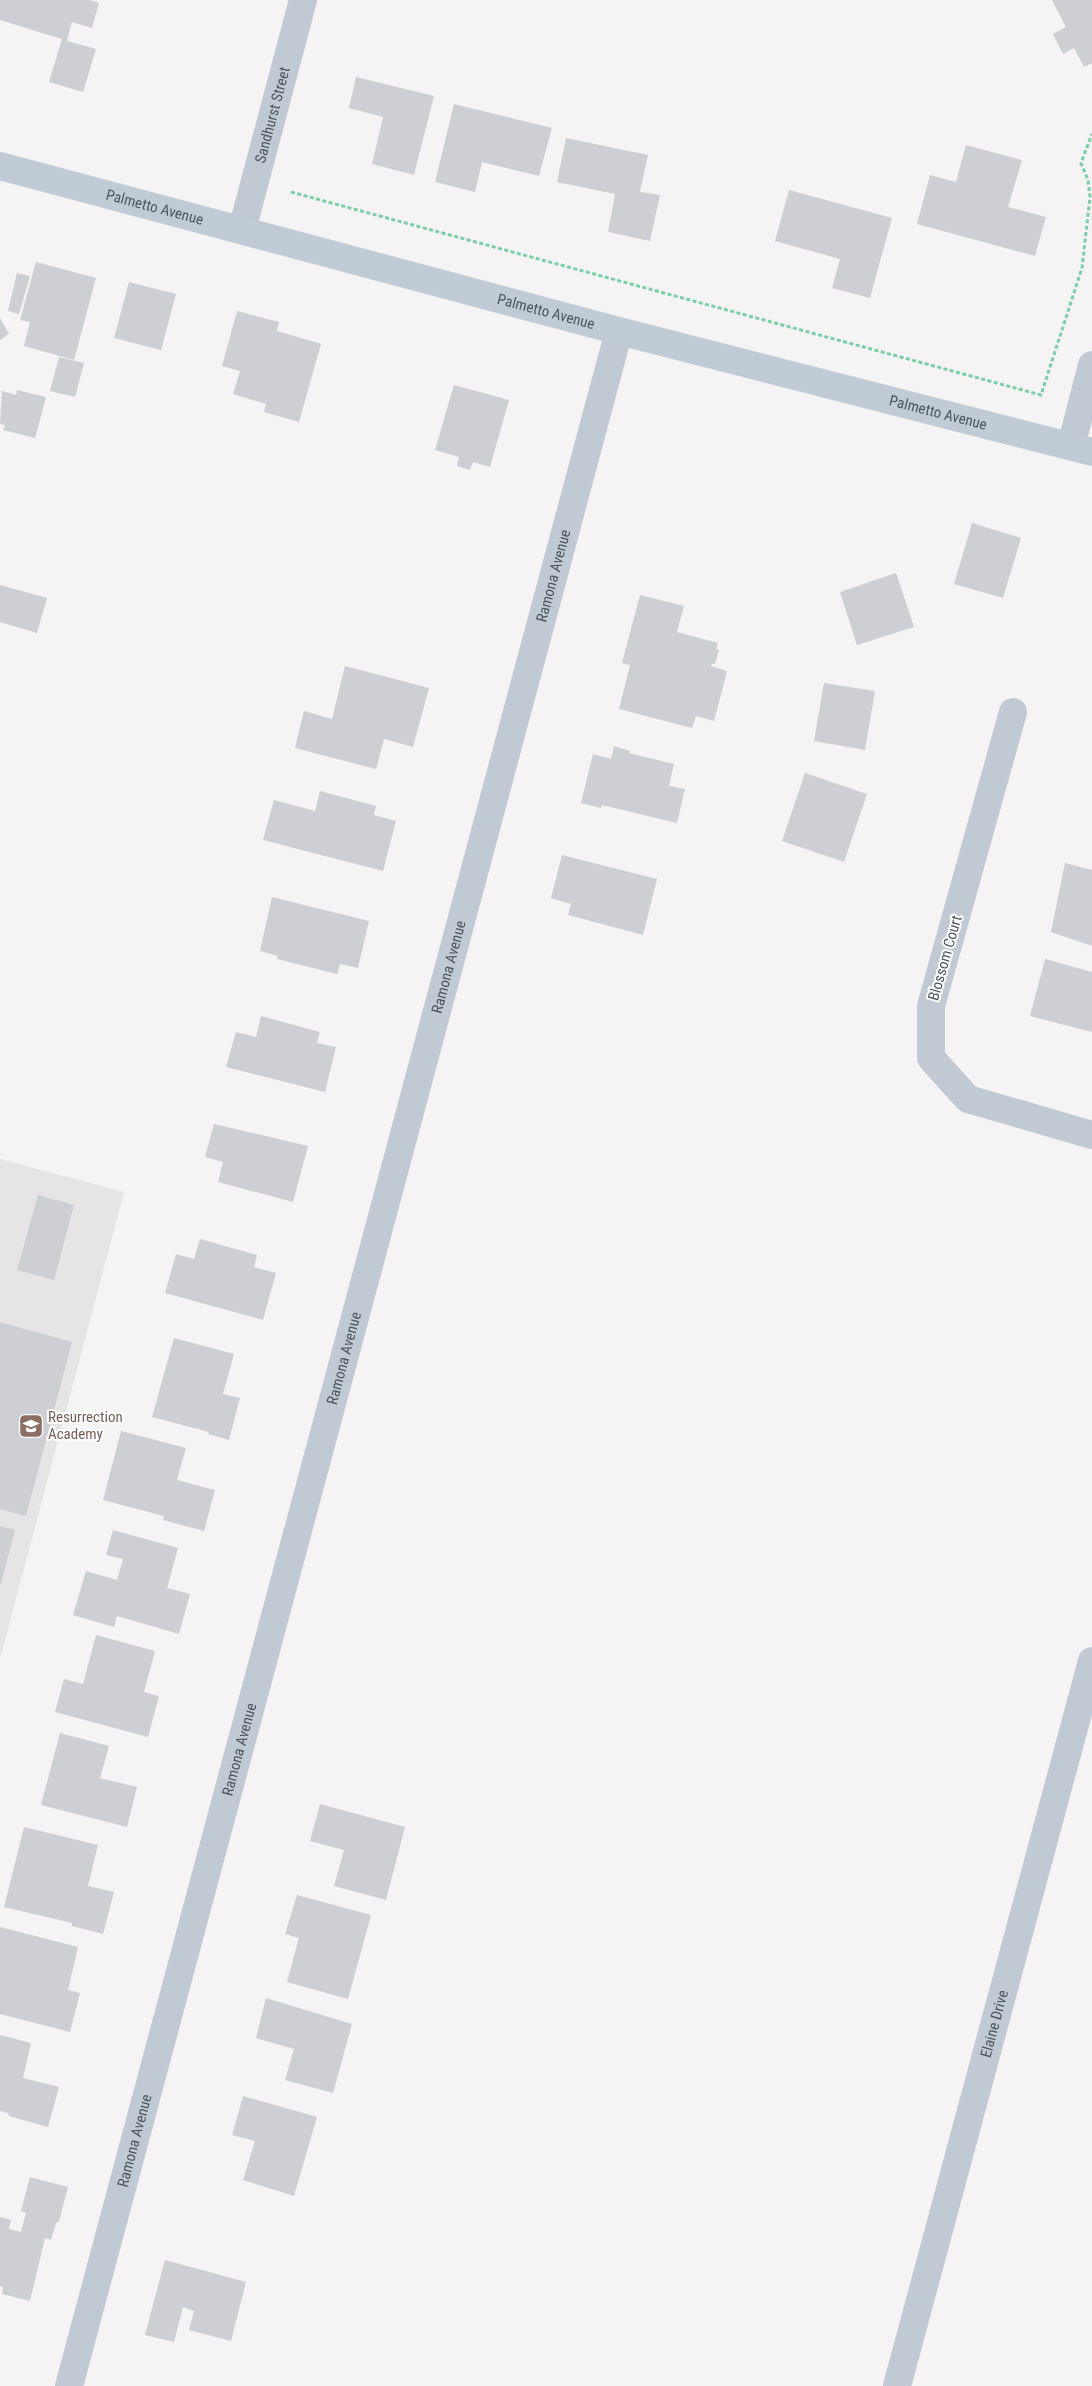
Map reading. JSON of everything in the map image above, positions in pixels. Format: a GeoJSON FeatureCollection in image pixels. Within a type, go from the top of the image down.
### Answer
{"type":"FeatureCollection","features":[{"type":"Feature","properties":{"kind":"street","name":"Sandhurst Street"},"geometry":{"type":"LineString","coordinates":[[242,230],[303,0]]}},
{"type":"Feature","properties":{"kind":"street","name":"Palmetto Avenue"},"geometry":{"type":"LineString","coordinates":[[0,166],[619,331],[1081,449]]}},
{"type":"Feature","properties":{"kind":"street","name":"Ramona Avenue"},"geometry":{"type":"LineString","coordinates":[[68,2386],[619,331]]}},
{"type":"Feature","properties":{"kind":"street"},"geometry":{"type":"LineString","coordinates":[[1081,449],[1092,365]]}},
{"type":"Feature","properties":{"kind":"street","name":"Blossom Court"},"geometry":{"type":"LineString","coordinates":[[1013,712],[931,1006],[931,1058],[968,1099],[1092,1135]]}},
{"type":"Feature","properties":{"kind":"street","name":"Elaine Drive"},"geometry":{"type":"LineString","coordinates":[[896,2386],[1092,1661]]}},
{"type":"Feature","properties":{"kind":"path"},"geometry":{"type":"LineString","coordinates":[[291,192],[1041,395],[1082,268],[1090,197],[1088,180],[1081,162],[1092,134]]}},
{"type":"Feature","properties":{"kind":"shaded area","name":"Resurrection Academy"},"geometry":{"type":"Polygon","coordinates":[[[0,1159],[124,1192],[0,1659],[0,1159]]]}},
{"type":"Feature","properties":{"kind":"building"},"geometry":{"type":"Polygon","coordinates":[[[0,0],[90,0],[99,3],[92,28],[72,22],[67,41],[96,49],[83,92],[49,82],[62,39],[0,20],[0,0]]]}},
{"type":"Feature","properties":{"kind":"building"},"geometry":{"type":"Polygon","coordinates":[[[1052,0],[1092,0],[1092,63],[1084,67],[1074,48],[1063,54],[1053,34],[1066,27],[1052,0]]]}},
{"type":"Feature","properties":{"kind":"building"},"geometry":{"type":"Polygon","coordinates":[[[356,77],[434,96],[414,175],[372,164],[383,117],[349,108],[356,77]]]}},
{"type":"Feature","properties":{"kind":"building"},"geometry":{"type":"Polygon","coordinates":[[[454,104],[552,128],[539,176],[482,162],[475,192],[435,182],[454,104]]]}},
{"type":"Feature","properties":{"kind":"building"},"geometry":{"type":"Polygon","coordinates":[[[566,138],[648,155],[640,192],[660,195],[650,241],[608,232],[615,194],[557,182],[566,138]]]}},
{"type":"Feature","properties":{"kind":"building"},"geometry":{"type":"Polygon","coordinates":[[[966,145],[1022,160],[1008,207],[1046,217],[1035,256],[917,224],[930,175],[956,182],[966,145]]]}},
{"type":"Feature","properties":{"kind":"building"},"geometry":{"type":"Polygon","coordinates":[[[789,190],[892,218],[870,298],[832,288],[840,259],[775,241],[789,190]]]}},
{"type":"Feature","properties":{"kind":"building"},"geometry":{"type":"Polygon","coordinates":[[[36,262],[96,278],[74,360],[24,346],[30,322],[20,320],[36,262]]]}},
{"type":"Feature","properties":{"kind":"building"},"geometry":{"type":"Polygon","coordinates":[[[17,273],[30,276],[19,314],[8,311],[17,273]]]}},
{"type":"Feature","properties":{"kind":"building"},"geometry":{"type":"Polygon","coordinates":[[[129,282],[176,294],[161,350],[114,338],[129,282]]]}},
{"type":"Feature","properties":{"kind":"building"},"geometry":{"type":"Polygon","coordinates":[[[237,311],[279,322],[277,331],[321,344],[299,422],[264,412],[266,404],[233,394],[240,371],[222,366],[237,311]]]}},
{"type":"Feature","properties":{"kind":"building"},"geometry":{"type":"Polygon","coordinates":[[[0,318],[9,334],[0,340],[0,318]]]}},
{"type":"Feature","properties":{"kind":"building"},"geometry":{"type":"Polygon","coordinates":[[[59,357],[84,363],[75,397],[50,391],[59,357]]]}},
{"type":"Feature","properties":{"kind":"building"},"geometry":{"type":"Polygon","coordinates":[[[454,385],[509,400],[490,467],[473,462],[470,470],[457,466],[459,457],[435,450],[454,385]]]}},
{"type":"Feature","properties":{"kind":"building"},"geometry":{"type":"Polygon","coordinates":[[[17,390],[46,397],[35,438],[3,430],[5,425],[0,424],[2,391],[16,395],[17,390]]]}},
{"type":"Feature","properties":{"kind":"building"},"geometry":{"type":"Polygon","coordinates":[[[972,523],[1021,538],[1003,598],[954,584],[972,523]]]}},
{"type":"Feature","properties":{"kind":"building"},"geometry":{"type":"Polygon","coordinates":[[[896,573],[914,627],[857,645],[840,592],[896,573]]]}},
{"type":"Feature","properties":{"kind":"building"},"geometry":{"type":"Polygon","coordinates":[[[0,585],[47,598],[37,633],[0,622],[0,585]]]}},
{"type":"Feature","properties":{"kind":"building"},"geometry":{"type":"Polygon","coordinates":[[[640,595],[684,606],[677,632],[718,643],[716,649],[719,650],[715,664],[711,666],[727,671],[714,721],[696,716],[692,728],[619,709],[630,665],[622,663],[640,595]]]}},
{"type":"Feature","properties":{"kind":"building"},"geometry":{"type":"Polygon","coordinates":[[[345,666],[429,688],[413,747],[384,739],[376,769],[295,748],[304,711],[332,719],[345,666]]]}},
{"type":"Feature","properties":{"kind":"building"},"geometry":{"type":"Polygon","coordinates":[[[824,683],[875,691],[865,750],[814,741],[824,683]]]}},
{"type":"Feature","properties":{"kind":"building"},"geometry":{"type":"Polygon","coordinates":[[[614,746],[630,751],[629,753],[674,764],[669,786],[685,789],[677,823],[602,805],[601,808],[581,803],[593,754],[611,759],[614,746]]]}},
{"type":"Feature","properties":{"kind":"building"},"geometry":{"type":"Polygon","coordinates":[[[805,773],[867,794],[844,862],[782,841],[805,773]]]}},
{"type":"Feature","properties":{"kind":"building"},"geometry":{"type":"Polygon","coordinates":[[[320,791],[376,806],[374,815],[396,821],[383,871],[263,840],[274,800],[315,811],[320,791]]]}},
{"type":"Feature","properties":{"kind":"building"},"geometry":{"type":"Polygon","coordinates":[[[562,855],[657,879],[643,935],[568,915],[571,904],[551,898],[562,855]]]}},
{"type":"Feature","properties":{"kind":"building"},"geometry":{"type":"Polygon","coordinates":[[[1065,863],[1092,870],[1092,946],[1051,932],[1065,863]]]}},
{"type":"Feature","properties":{"kind":"building"},"geometry":{"type":"Polygon","coordinates":[[[272,897],[369,921],[358,968],[340,964],[337,974],[277,959],[278,956],[260,951],[272,897]]]}},
{"type":"Feature","properties":{"kind":"building"},"geometry":{"type":"Polygon","coordinates":[[[1045,959],[1092,972],[1092,1032],[1030,1016],[1045,959]]]}},
{"type":"Feature","properties":{"kind":"building"},"geometry":{"type":"Polygon","coordinates":[[[261,1016],[320,1032],[317,1043],[336,1047],[325,1092],[226,1067],[236,1032],[256,1037],[261,1016]]]}},
{"type":"Feature","properties":{"kind":"building"},"geometry":{"type":"Polygon","coordinates":[[[214,1124],[308,1146],[293,1202],[218,1182],[223,1162],[205,1157],[214,1124]]]}},
{"type":"Feature","properties":{"kind":"building"},"geometry":{"type":"Polygon","coordinates":[[[38,1195],[74,1205],[54,1280],[17,1270],[38,1195]]]}},
{"type":"Feature","properties":{"kind":"building"},"geometry":{"type":"Polygon","coordinates":[[[200,1239],[257,1255],[254,1267],[276,1273],[263,1320],[165,1293],[176,1254],[194,1259],[200,1239]]]}},
{"type":"Feature","properties":{"kind":"building"},"geometry":{"type":"Polygon","coordinates":[[[0,1322],[72,1342],[26,1516],[0,1509],[0,1322]]]}},
{"type":"Feature","properties":{"kind":"building"},"geometry":{"type":"Polygon","coordinates":[[[174,1338],[234,1354],[223,1394],[240,1398],[229,1440],[208,1434],[209,1432],[152,1417],[174,1338]]]}},
{"type":"Feature","properties":{"kind":"building"},"geometry":{"type":"Polygon","coordinates":[[[121,1431],[186,1448],[177,1480],[215,1490],[204,1531],[163,1520],[164,1516],[103,1500],[121,1431]]]}},
{"type":"Feature","properties":{"kind":"building"},"geometry":{"type":"Polygon","coordinates":[[[0,1526],[15,1530],[1,1584],[0,1584],[0,1526]]]}},
{"type":"Feature","properties":{"kind":"building"},"geometry":{"type":"Polygon","coordinates":[[[113,1530],[178,1548],[167,1588],[190,1594],[179,1634],[117,1616],[114,1627],[73,1615],[86,1571],[117,1580],[123,1559],[106,1555],[113,1530]]]}},
{"type":"Feature","properties":{"kind":"building"},"geometry":{"type":"Polygon","coordinates":[[[96,1635],[155,1651],[144,1692],[159,1696],[148,1737],[55,1712],[64,1679],[83,1684],[96,1635]]]}},
{"type":"Feature","properties":{"kind":"building"},"geometry":{"type":"Polygon","coordinates":[[[60,1733],[109,1746],[100,1778],[137,1787],[127,1827],[41,1805],[60,1733]]]}},
{"type":"Feature","properties":{"kind":"building"},"geometry":{"type":"Polygon","coordinates":[[[320,1804],[405,1827],[386,1900],[334,1886],[344,1850],[310,1841],[320,1804]]]}},
{"type":"Feature","properties":{"kind":"building"},"geometry":{"type":"Polygon","coordinates":[[[24,1827],[98,1845],[88,1886],[114,1892],[103,1934],[72,1926],[72,1923],[4,1907],[24,1827]]]}},
{"type":"Feature","properties":{"kind":"building"},"geometry":{"type":"Polygon","coordinates":[[[297,1895],[371,1915],[348,1999],[287,1982],[299,1938],[285,1934],[297,1895]]]}},
{"type":"Feature","properties":{"kind":"building"},"geometry":{"type":"Polygon","coordinates":[[[0,1927],[78,1947],[68,1990],[80,1993],[70,2032],[0,2014],[0,1927]]]}},
{"type":"Feature","properties":{"kind":"building"},"geometry":{"type":"Polygon","coordinates":[[[266,1998],[352,2024],[333,2093],[285,2080],[294,2049],[256,2038],[266,1998]]]}},
{"type":"Feature","properties":{"kind":"building"},"geometry":{"type":"Polygon","coordinates":[[[0,2035],[31,2043],[23,2078],[59,2087],[48,2127],[9,2116],[8,2113],[0,2111],[0,2035]]]}},
{"type":"Feature","properties":{"kind":"building"},"geometry":{"type":"Polygon","coordinates":[[[243,2096],[317,2117],[294,2196],[243,2180],[255,2141],[232,2135],[243,2096]]]}},
{"type":"Feature","properties":{"kind":"building"},"geometry":{"type":"Polygon","coordinates":[[[30,2177],[68,2187],[59,2221],[56,2223],[51,2240],[45,2238],[30,2301],[2,2294],[3,2287],[0,2286],[0,2217],[11,2220],[9,2229],[21,2232],[26,2213],[21,2211],[30,2177]]]}},
{"type":"Feature","properties":{"kind":"building"},"geometry":{"type":"Polygon","coordinates":[[[165,2260],[246,2282],[231,2341],[189,2330],[194,2311],[183,2307],[174,2342],[145,2335],[165,2260]]]}},
{"type":"Feature","properties":{"kind":"place","name":"Resurrection Academy"},"geometry":{"type":"Point","coordinates":[31,1426]}}]}
